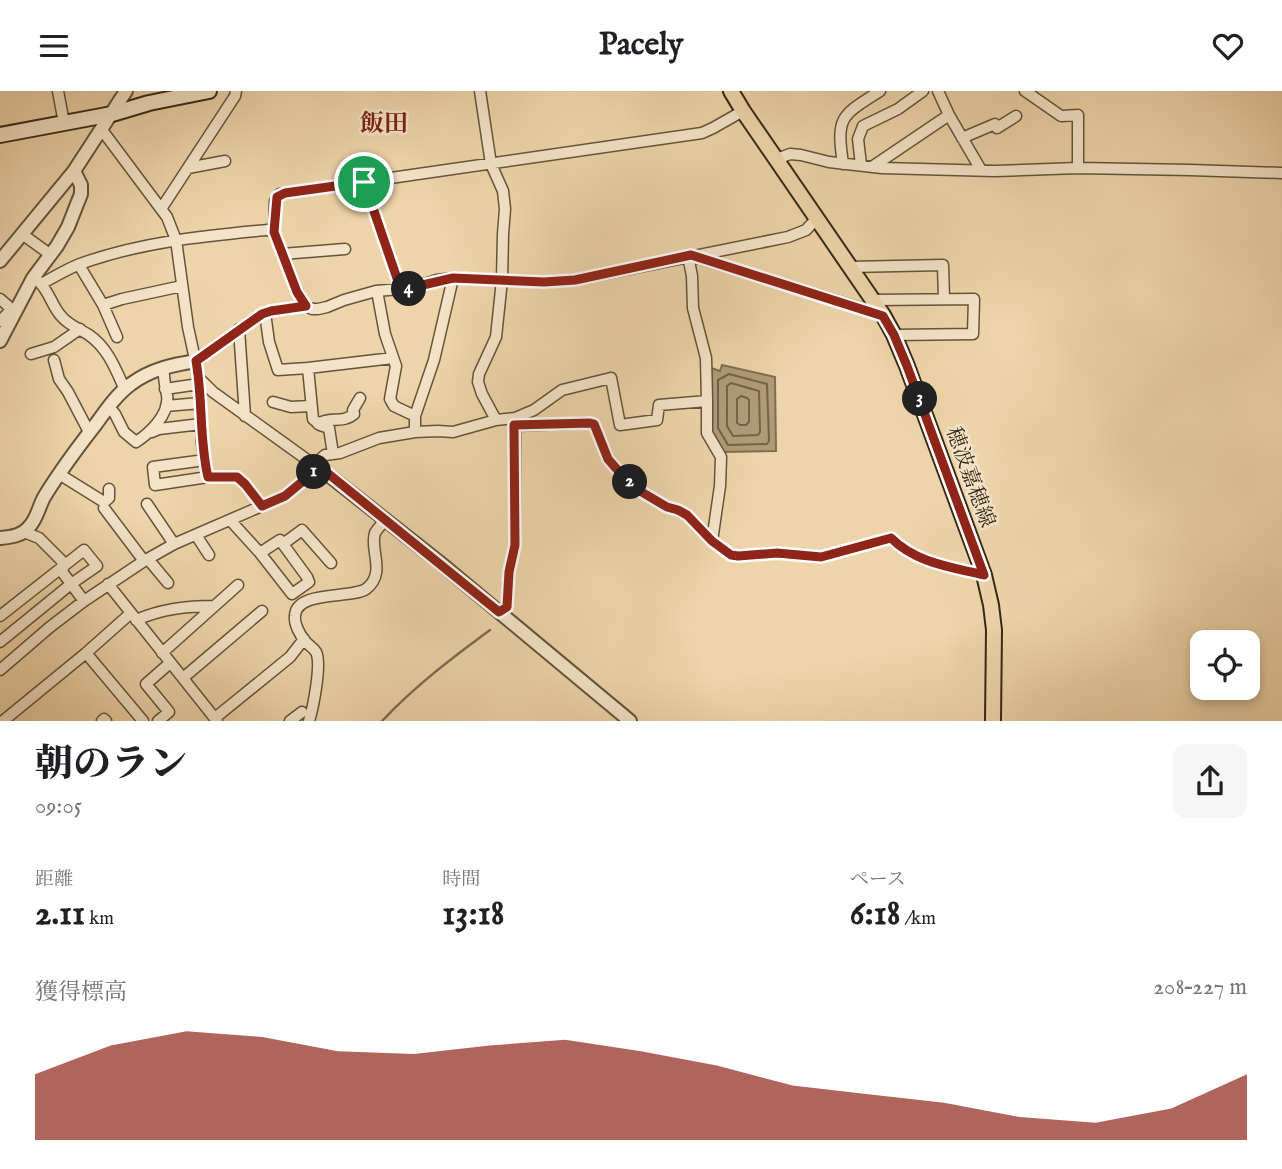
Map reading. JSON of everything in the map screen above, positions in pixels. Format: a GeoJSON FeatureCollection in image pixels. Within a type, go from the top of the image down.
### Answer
{"type":"FeatureCollection","features":[{"type":"Feature","properties":{"kind":"main road"},"geometry":{"type":"LineString","coordinates":[[0,135],[112,114],[149,103],[209,91]]}},
{"type":"Feature","properties":{"kind":"main road","name":"穂波嘉穂線"},"geometry":{"type":"LineString","coordinates":[[731,91],[894,335],[984,575],[994,630],[993,721]]}},
{"type":"Feature","properties":{"kind":"street"},"geometry":{"type":"LineString","coordinates":[[58,91],[64,123]]}},
{"type":"Feature","properties":{"kind":"street"},"geometry":{"type":"LineString","coordinates":[[0,261],[75,171],[126,91]]}},
{"type":"Feature","properties":{"kind":"street"},"geometry":{"type":"LineString","coordinates":[[161,209],[236,91]]}},
{"type":"Feature","properties":{"kind":"street"},"geometry":{"type":"LineString","coordinates":[[480,91],[491,164],[503,191],[505,209],[496,337],[478,382],[496,421]]}},
{"type":"Feature","properties":{"kind":"street"},"geometry":{"type":"LineString","coordinates":[[843,164],[839,138],[843,119],[847,113],[880,91]]}},
{"type":"Feature","properties":{"kind":"street"},"geometry":{"type":"LineString","coordinates":[[867,166],[858,139],[863,126],[898,109],[923,91]]}},
{"type":"Feature","properties":{"kind":"street"},"geometry":{"type":"LineString","coordinates":[[938,91],[981,170]]}},
{"type":"Feature","properties":{"kind":"street"},"geometry":{"type":"LineString","coordinates":[[1025,91],[1061,116],[1078,115],[1077,168]]}},
{"type":"Feature","properties":{"kind":"street"},"geometry":{"type":"LineString","coordinates":[[743,110],[702,133],[280,194],[275,201],[274,232],[297,292],[306,306],[318,309],[357,295],[401,290],[453,278],[544,282],[575,280],[797,235],[817,218]]}},
{"type":"Feature","properties":{"kind":"street"},"geometry":{"type":"LineString","coordinates":[[867,166],[949,115]]}},
{"type":"Feature","properties":{"kind":"street"},"geometry":{"type":"LineString","coordinates":[[962,138],[995,124],[997,128],[1016,116]]}},
{"type":"Feature","properties":{"kind":"street"},"geometry":{"type":"LineString","coordinates":[[102,129],[161,209],[176,240],[188,327],[199,381],[208,477]]}},
{"type":"Feature","properties":{"kind":"street"},"geometry":{"type":"LineString","coordinates":[[777,159],[790,154],[867,166],[1282,173]]}},
{"type":"Feature","properties":{"kind":"street"},"geometry":{"type":"LineString","coordinates":[[188,168],[225,161]]}},
{"type":"Feature","properties":{"kind":"street"},"geometry":{"type":"LineString","coordinates":[[0,321],[37,281],[68,227],[81,194],[75,171]]}},
{"type":"Feature","properties":{"kind":"street"},"geometry":{"type":"LineString","coordinates":[[364,182],[401,290]]}},
{"type":"Feature","properties":{"kind":"street"},"geometry":{"type":"LineString","coordinates":[[37,281],[123,250],[176,240],[267,230],[274,232]]}},
{"type":"Feature","properties":{"kind":"street"},"geometry":{"type":"LineString","coordinates":[[22,234],[51,255]]}},
{"type":"Feature","properties":{"kind":"street"},"geometry":{"type":"LineString","coordinates":[[282,254],[345,249]]}},
{"type":"Feature","properties":{"kind":"street"},"geometry":{"type":"LineString","coordinates":[[689,256],[883,316]]}},
{"type":"Feature","properties":{"kind":"street"},"geometry":{"type":"LineString","coordinates":[[689,256],[693,307],[706,358],[707,433],[721,457],[712,541]]}},
{"type":"Feature","properties":{"kind":"street"},"geometry":{"type":"LineString","coordinates":[[79,265],[103,305],[117,337]]}},
{"type":"Feature","properties":{"kind":"street"},"geometry":{"type":"LineString","coordinates":[[850,267],[943,265],[944,299]]}},
{"type":"Feature","properties":{"kind":"street"},"geometry":{"type":"LineString","coordinates":[[415,432],[415,416],[435,360],[453,278]]}},
{"type":"Feature","properties":{"kind":"street"},"geometry":{"type":"LineString","coordinates":[[37,281],[61,317],[98,341],[106,351],[125,390]]}},
{"type":"Feature","properties":{"kind":"street"},"geometry":{"type":"LineString","coordinates":[[103,305],[182,286]]}},
{"type":"Feature","properties":{"kind":"street"},"geometry":{"type":"LineString","coordinates":[[377,291],[385,334],[396,366],[390,399],[394,406],[415,416]]}},
{"type":"Feature","properties":{"kind":"street"},"geometry":{"type":"LineString","coordinates":[[0,299],[13,310]]}},
{"type":"Feature","properties":{"kind":"street"},"geometry":{"type":"LineString","coordinates":[[873,300],[974,299],[974,334],[894,335]]}},
{"type":"Feature","properties":{"kind":"street"},"geometry":{"type":"LineString","coordinates":[[0,538],[11,537],[30,527],[43,498],[89,432],[125,390],[144,375],[164,367],[196,361],[265,313],[306,306]]}},
{"type":"Feature","properties":{"kind":"street"},"geometry":{"type":"LineString","coordinates":[[0,341],[13,310]]}},
{"type":"Feature","properties":{"kind":"street"},"geometry":{"type":"LineString","coordinates":[[265,313],[268,342],[278,370],[393,358]]}},
{"type":"Feature","properties":{"kind":"street"},"geometry":{"type":"LineString","coordinates":[[31,354],[54,347],[80,329]]}},
{"type":"Feature","properties":{"kind":"street"},"geometry":{"type":"LineString","coordinates":[[239,329],[245,415]]}},
{"type":"Feature","properties":{"kind":"street"},"geometry":{"type":"LineString","coordinates":[[54,360],[58,379],[89,432]]}},
{"type":"Feature","properties":{"kind":"street"},"geometry":{"type":"LineString","coordinates":[[148,434],[166,406],[164,367]]}},
{"type":"Feature","properties":{"kind":"street"},"geometry":{"type":"LineString","coordinates":[[308,367],[313,418],[318,424],[329,428],[333,454]]}},
{"type":"Feature","properties":{"kind":"street"},"geometry":{"type":"LineString","coordinates":[[515,422],[562,390],[611,378],[620,425],[657,420],[659,405],[706,401]]}},
{"type":"Feature","properties":{"kind":"street"},"geometry":{"type":"LineString","coordinates":[[199,381],[331,477],[629,721]]}},
{"type":"Feature","properties":{"kind":"street"},"geometry":{"type":"LineString","coordinates":[[165,389],[199,381]]}},
{"type":"Feature","properties":{"kind":"street"},"geometry":{"type":"LineString","coordinates":[[318,424],[326,420],[352,417],[360,398]]}},
{"type":"Feature","properties":{"kind":"street"},"geometry":{"type":"LineString","coordinates":[[273,402],[291,407],[311,407]]}},
{"type":"Feature","properties":{"kind":"street"},"geometry":{"type":"LineString","coordinates":[[166,406],[200,403]]}},
{"type":"Feature","properties":{"kind":"street"},"geometry":{"type":"LineString","coordinates":[[109,407],[124,432],[136,442],[159,429],[201,424]]}},
{"type":"Feature","properties":{"kind":"street"},"geometry":{"type":"LineString","coordinates":[[0,670],[50,627],[108,584],[174,544],[285,496],[325,455],[340,453],[379,438],[415,432],[453,432],[496,421],[594,424],[608,459],[621,474],[640,491],[687,515],[712,541],[731,555],[777,553],[821,557],[891,538],[905,551],[925,560],[984,575]]}},
{"type":"Feature","properties":{"kind":"street"},"geometry":{"type":"LineString","coordinates":[[499,612],[507,607],[509,572],[515,545],[515,422]]}},
{"type":"Feature","properties":{"kind":"street"},"geometry":{"type":"LineString","coordinates":[[205,460],[153,467],[155,485],[208,477],[237,477],[262,506]]}},
{"type":"Feature","properties":{"kind":"street"},"geometry":{"type":"LineString","coordinates":[[59,474],[104,502],[109,498],[109,489]]}},
{"type":"Feature","properties":{"kind":"street"},"geometry":{"type":"LineString","coordinates":[[147,504],[174,544]]}},
{"type":"Feature","properties":{"kind":"street"},"geometry":{"type":"LineString","coordinates":[[104,508],[168,583]]}},
{"type":"Feature","properties":{"kind":"street"},"geometry":{"type":"LineString","coordinates":[[230,520],[292,594],[307,584],[309,580],[280,540],[260,553]]}},
{"type":"Feature","properties":{"kind":"street"},"geometry":{"type":"LineString","coordinates":[[309,721],[318,666],[317,655],[304,639],[295,619],[297,609],[323,596],[358,593],[373,582],[377,560],[375,534],[385,520]]}},
{"type":"Feature","properties":{"kind":"street"},"geometry":{"type":"LineString","coordinates":[[283,544],[302,530],[331,563]]}},
{"type":"Feature","properties":{"kind":"street"},"geometry":{"type":"LineString","coordinates":[[24,532],[46,543],[58,556],[63,573],[84,601]]}},
{"type":"Feature","properties":{"kind":"street"},"geometry":{"type":"LineString","coordinates":[[196,535],[209,555]]}},
{"type":"Feature","properties":{"kind":"street"},"geometry":{"type":"LineString","coordinates":[[0,616],[84,550],[97,566],[0,642]]}},
{"type":"Feature","properties":{"kind":"street"},"geometry":{"type":"LineString","coordinates":[[108,584],[216,720],[290,657],[304,639]]}},
{"type":"Feature","properties":{"kind":"street"},"geometry":{"type":"LineString","coordinates":[[162,653],[238,585]]}},
{"type":"Feature","properties":{"kind":"street"},"geometry":{"type":"LineString","coordinates":[[2,721],[133,617],[188,606],[214,606]]}},
{"type":"Feature","properties":{"kind":"street"},"geometry":{"type":"LineString","coordinates":[[183,678],[262,611]]}},
{"type":"Feature","properties":{"kind":"street"},"geometry":{"type":"LineString","coordinates":[[0,648],[11,661]]}},
{"type":"Feature","properties":{"kind":"street"},"geometry":{"type":"LineString","coordinates":[[86,653],[143,721]]}},
{"type":"Feature","properties":{"kind":"street"},"geometry":{"type":"LineString","coordinates":[[158,721],[169,712],[146,684],[170,663]]}},
{"type":"Feature","properties":{"kind":"street"},"geometry":{"type":"LineString","coordinates":[[290,721],[302,712]]}},
{"type":"Feature","properties":{"kind":"water"},"geometry":{"type":"Polygon","coordinates":[[[722,365],[775,377],[776,451],[723,452],[711,430],[711,368],[720,371],[722,365]]]}},
{"type":"Feature","properties":{"kind":"waterway"},"geometry":{"type":"LineString","coordinates":[[382,721],[421,684],[490,630]]}},
{"type":"Feature","properties":{"kind":"district","name":"飯田"},"geometry":{"type":"Point","coordinates":[384,123]}},
{"type":"Feature","properties":{"kind":"route"},"geometry":{"type":"LineString","coordinates":[[364,182],[401,290],[453,278],[544,282],[575,280],[691,255],[883,316],[907,366],[984,575],[911,555],[891,538],[821,557],[777,553],[731,555],[705,535],[687,515],[640,491],[621,474],[608,459],[594,424],[590,423],[514,425],[515,545],[509,572],[507,607],[499,612],[320,467],[291,492],[262,506],[237,477],[208,477],[202,443],[196,361],[262,314],[306,306],[297,292],[274,232],[277,197],[285,193],[364,182]]}}]}
